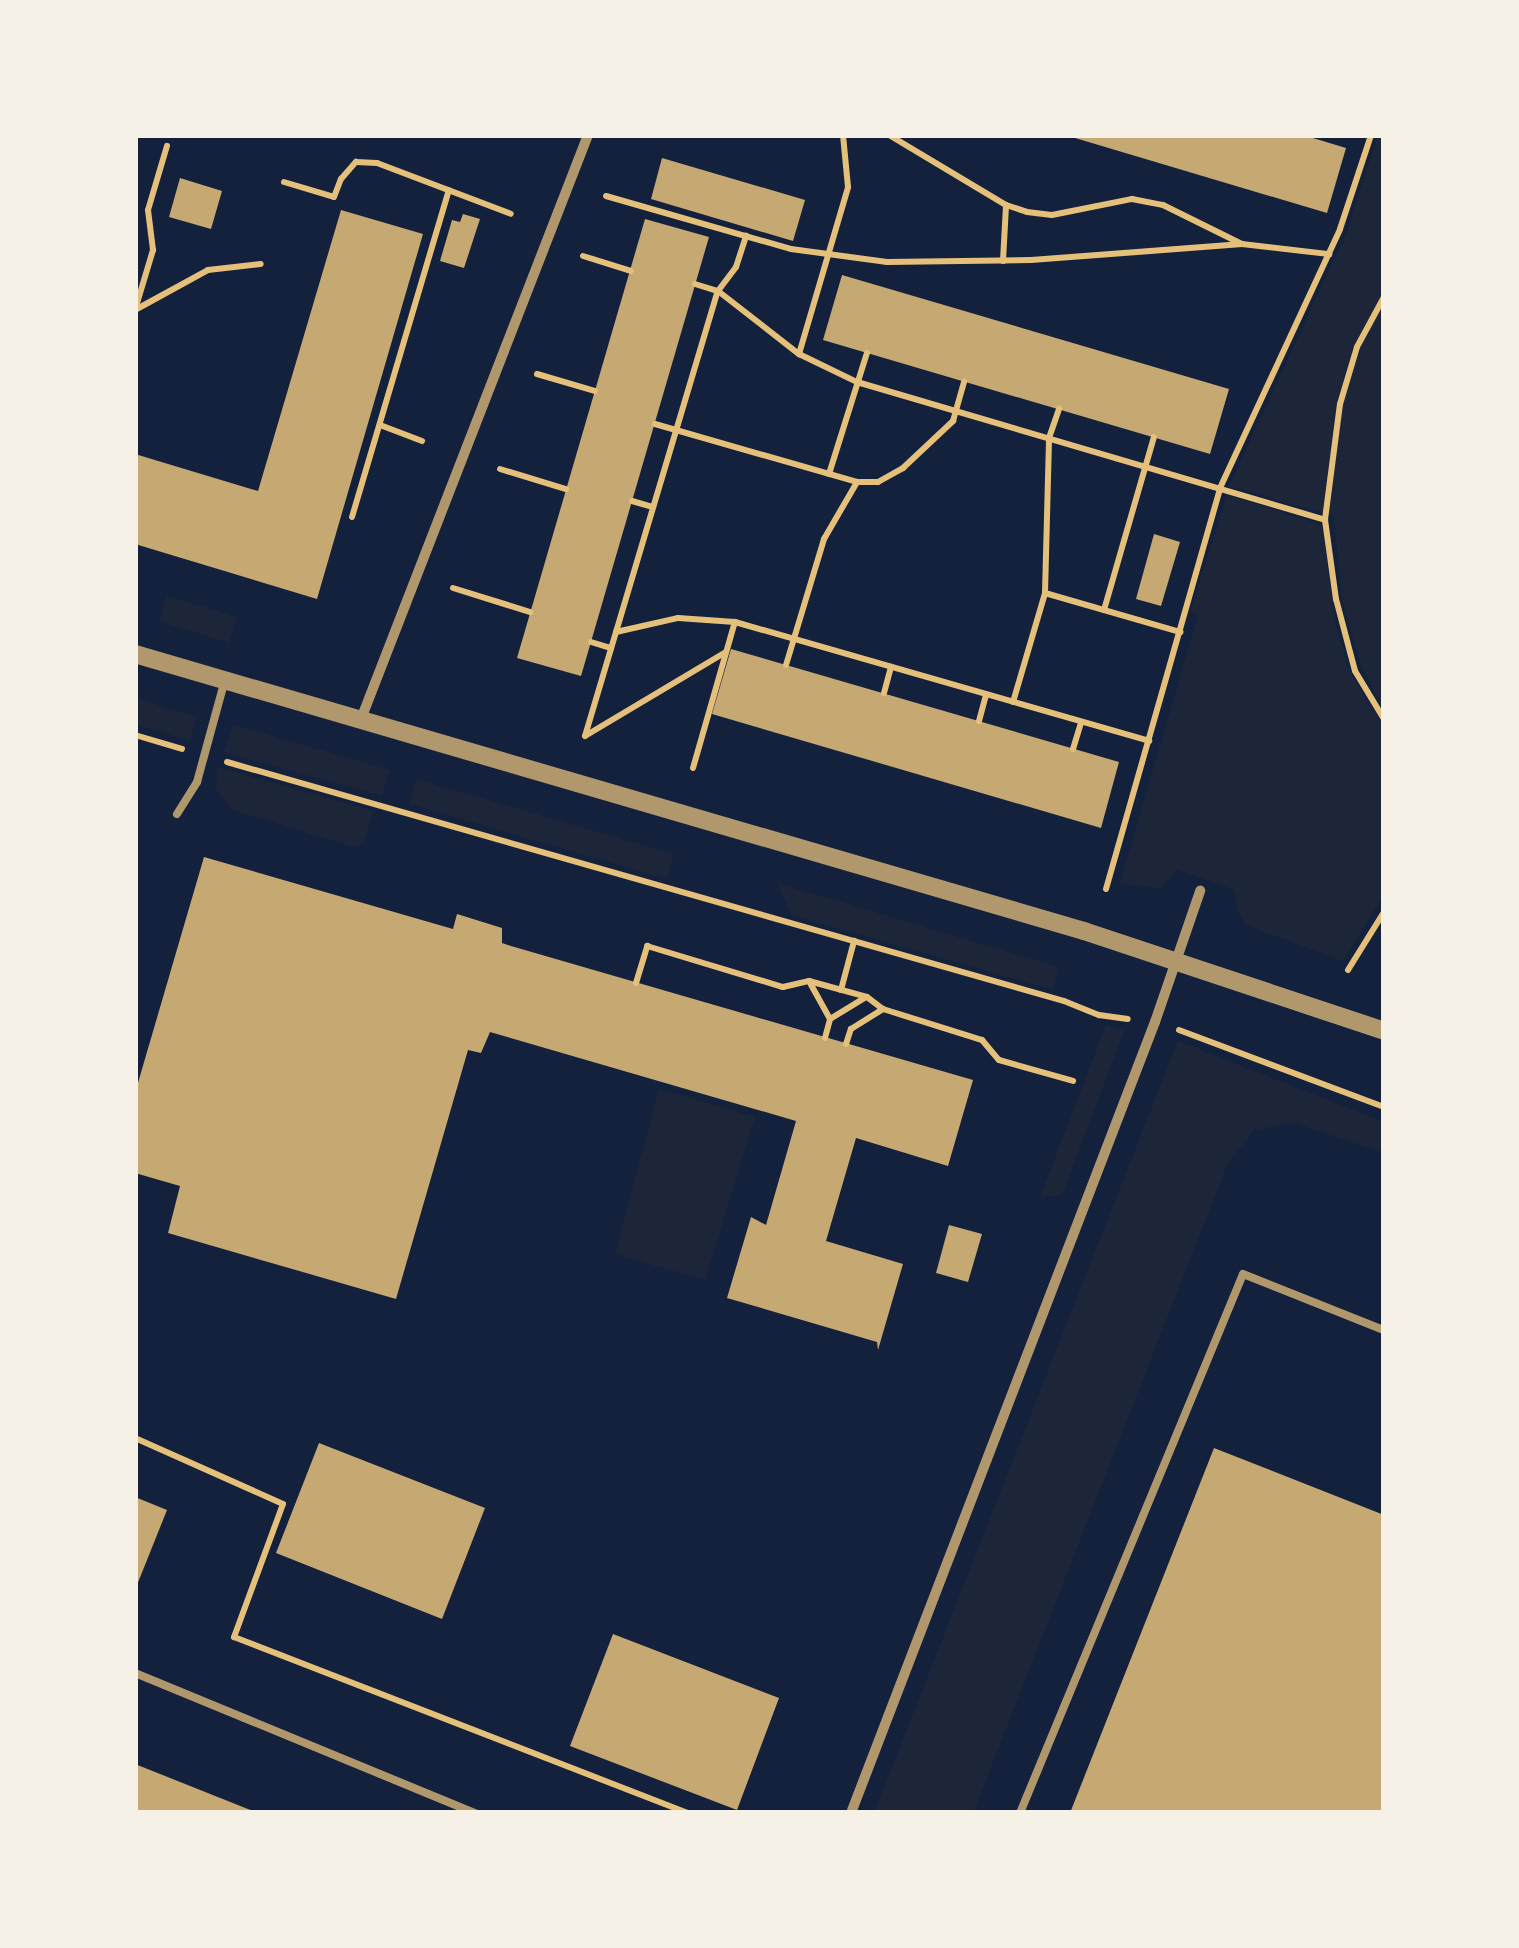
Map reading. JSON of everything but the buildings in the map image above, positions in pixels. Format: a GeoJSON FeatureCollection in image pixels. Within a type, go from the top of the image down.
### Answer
{"type":"FeatureCollection","features":[{"type":"Feature","properties":{"kind":"street"},"geometry":{"type":"LineString","coordinates":[[361,718],[588,135]]}},
{"type":"Feature","properties":{"kind":"street"},"geometry":{"type":"LineString","coordinates":[[135,654],[1176,960],[1384,1032]]}},
{"type":"Feature","properties":{"kind":"street"},"geometry":{"type":"LineString","coordinates":[[851,1813],[1155,1022],[1200,891]]}},
{"type":"Feature","properties":{"kind":"lane"},"geometry":{"type":"LineString","coordinates":[[177,814],[197,782],[225,679]]}},
{"type":"Feature","properties":{"kind":"lane"},"geometry":{"type":"LineString","coordinates":[[1020,1813],[1243,1274],[1384,1330]]}},
{"type":"Feature","properties":{"kind":"lane"},"geometry":{"type":"LineString","coordinates":[[135,1672],[474,1813]]}},
{"type":"Feature","properties":{"kind":"path"},"geometry":{"type":"LineString","coordinates":[[798,354],[848,186],[843,135]]}},
{"type":"Feature","properties":{"kind":"path"},"geometry":{"type":"LineString","coordinates":[[890,135],[1006,205],[1052,215],[1132,199],[1163,205],[1242,244]]}},
{"type":"Feature","properties":{"kind":"path"},"geometry":{"type":"LineString","coordinates":[[1106,888],[1220,488],[1329,254],[1371,135]]}},
{"type":"Feature","properties":{"kind":"path"},"geometry":{"type":"LineString","coordinates":[[135,310],[153,250],[148,210],[166,146]]}},
{"type":"Feature","properties":{"kind":"path"},"geometry":{"type":"LineString","coordinates":[[284,182],[334,197],[341,179],[356,162],[376,163],[511,214]]}},
{"type":"Feature","properties":{"kind":"path"},"geometry":{"type":"LineString","coordinates":[[352,517],[449,190]]}},
{"type":"Feature","properties":{"kind":"path"},"geometry":{"type":"LineString","coordinates":[[606,196],[790,249],[887,262],[1003,261],[1242,244],[1329,254]]}},
{"type":"Feature","properties":{"kind":"path"},"geometry":{"type":"LineString","coordinates":[[1003,261],[1006,205]]}},
{"type":"Feature","properties":{"kind":"path"},"geometry":{"type":"LineString","coordinates":[[726,652],[585,736],[718,291],[736,267],[746,236]]}},
{"type":"Feature","properties":{"kind":"path"},"geometry":{"type":"LineString","coordinates":[[583,256],[631,270]]}},
{"type":"Feature","properties":{"kind":"path"},"geometry":{"type":"LineString","coordinates":[[135,310],[208,270],[261,264]]}},
{"type":"Feature","properties":{"kind":"path"},"geometry":{"type":"LineString","coordinates":[[695,284],[718,291],[798,354],[858,382],[1326,520]]}},
{"type":"Feature","properties":{"kind":"path"},"geometry":{"type":"LineString","coordinates":[[1384,296],[1358,347],[1340,404],[1326,520],[1336,599],[1355,671],[1384,719]]}},
{"type":"Feature","properties":{"kind":"path"},"geometry":{"type":"LineString","coordinates":[[830,474],[867,353]]}},
{"type":"Feature","properties":{"kind":"path"},"geometry":{"type":"LineString","coordinates":[[537,374],[594,391]]}},
{"type":"Feature","properties":{"kind":"path"},"geometry":{"type":"LineString","coordinates":[[655,424],[856,482],[878,482],[903,468],[952,420],[964,382]]}},
{"type":"Feature","properties":{"kind":"path"},"geometry":{"type":"LineString","coordinates":[[1013,702],[1044,593],[1050,438],[1058,409]]}},
{"type":"Feature","properties":{"kind":"path"},"geometry":{"type":"LineString","coordinates":[[380,424],[422,441]]}},
{"type":"Feature","properties":{"kind":"path"},"geometry":{"type":"LineString","coordinates":[[1104,610],[1154,437]]}},
{"type":"Feature","properties":{"kind":"path"},"geometry":{"type":"LineString","coordinates":[[500,468],[566,490]]}},
{"type":"Feature","properties":{"kind":"path"},"geometry":{"type":"LineString","coordinates":[[786,665],[824,538],[856,482]]}},
{"type":"Feature","properties":{"kind":"path"},"geometry":{"type":"LineString","coordinates":[[632,501],[653,507]]}},
{"type":"Feature","properties":{"kind":"path"},"geometry":{"type":"LineString","coordinates":[[453,588],[530,612]]}},
{"type":"Feature","properties":{"kind":"path"},"geometry":{"type":"LineString","coordinates":[[1044,593],[1180,632]]}},
{"type":"Feature","properties":{"kind":"path"},"geometry":{"type":"LineString","coordinates":[[616,632],[678,618],[735,622],[1148,742]]}},
{"type":"Feature","properties":{"kind":"path"},"geometry":{"type":"LineString","coordinates":[[692,768],[735,622]]}},
{"type":"Feature","properties":{"kind":"path"},"geometry":{"type":"LineString","coordinates":[[591,642],[611,648]]}},
{"type":"Feature","properties":{"kind":"path"},"geometry":{"type":"LineString","coordinates":[[884,694],[891,667]]}},
{"type":"Feature","properties":{"kind":"path"},"geometry":{"type":"LineString","coordinates":[[979,722],[986,695]]}},
{"type":"Feature","properties":{"kind":"path"},"geometry":{"type":"LineString","coordinates":[[1073,749],[1081,722]]}},
{"type":"Feature","properties":{"kind":"path"},"geometry":{"type":"LineString","coordinates":[[135,735],[1098,1015],[1155,1022],[1384,1107]]}},
{"type":"Feature","properties":{"kind":"path"},"geometry":{"type":"LineString","coordinates":[[1348,970],[1384,912]]}},
{"type":"Feature","properties":{"kind":"path"},"geometry":{"type":"LineString","coordinates":[[840,990],[854,941]]}},
{"type":"Feature","properties":{"kind":"path"},"geometry":{"type":"LineString","coordinates":[[636,983],[647,946],[782,987],[810,981],[867,997],[883,1009],[982,1040],[999,1060],[1073,1081]]}},
{"type":"Feature","properties":{"kind":"path"},"geometry":{"type":"LineString","coordinates":[[810,981],[830,1019],[825,1038]]}},
{"type":"Feature","properties":{"kind":"path"},"geometry":{"type":"LineString","coordinates":[[830,1019],[867,997]]}},
{"type":"Feature","properties":{"kind":"path"},"geometry":{"type":"LineString","coordinates":[[846,1044],[851,1029],[883,1009]]}},
{"type":"Feature","properties":{"kind":"path"},"geometry":{"type":"LineString","coordinates":[[135,1438],[283,1504],[234,1637],[687,1813]]}},
{"type":"Feature","properties":{"kind":"shaded area"},"geometry":{"type":"Polygon","coordinates":[[[1378,135],[1384,135],[1384,709],[1361,665],[1342,600],[1334,516],[1229,486],[1347,232],[1378,135]]]}},
{"type":"Feature","properties":{"kind":"shaded area"},"geometry":{"type":"Polygon","coordinates":[[[1227,495],[1322,525],[1335,623],[1350,672],[1384,728],[1384,894],[1343,961],[1246,925],[1237,910],[1235,890],[1177,870],[1160,889],[1120,883],[1198,615],[1190,612],[1227,495]]]}},
{"type":"Feature","properties":{"kind":"shaded area"},"geometry":{"type":"Polygon","coordinates":[[[167,596],[237,617],[229,643],[159,621],[167,596]]]}},
{"type":"Feature","properties":{"kind":"shaded area"},"geometry":{"type":"Polygon","coordinates":[[[135,698],[196,717],[190,741],[135,724],[135,698]]]}},
{"type":"Feature","properties":{"kind":"shaded area"},"geometry":{"type":"Polygon","coordinates":[[[234,725],[390,770],[382,796],[223,752],[234,725]]]}},
{"type":"Feature","properties":{"kind":"shaded area"},"geometry":{"type":"Polygon","coordinates":[[[218,767],[374,811],[363,843],[357,848],[233,810],[216,790],[218,767]]]}},
{"type":"Feature","properties":{"kind":"shaded area"},"geometry":{"type":"Polygon","coordinates":[[[416,779],[674,854],[667,879],[409,804],[416,779]]]}},
{"type":"Feature","properties":{"kind":"shaded area"},"geometry":{"type":"Polygon","coordinates":[[[777,883],[1059,967],[1053,990],[791,915],[777,883]]]}},
{"type":"Feature","properties":{"kind":"shaded area"},"geometry":{"type":"Polygon","coordinates":[[[1106,1025],[1124,1031],[1062,1195],[1040,1197],[1106,1025]]]}},
{"type":"Feature","properties":{"kind":"shaded area"},"geometry":{"type":"Polygon","coordinates":[[[1178,1041],[1384,1122],[1384,1153],[1294,1123],[1254,1130],[1227,1165],[973,1813],[874,1813],[1178,1041]]]}},
{"type":"Feature","properties":{"kind":"shaded area"},"geometry":{"type":"Polygon","coordinates":[[[659,1089],[755,1117],[705,1280],[615,1254],[659,1089]]]}}]}
